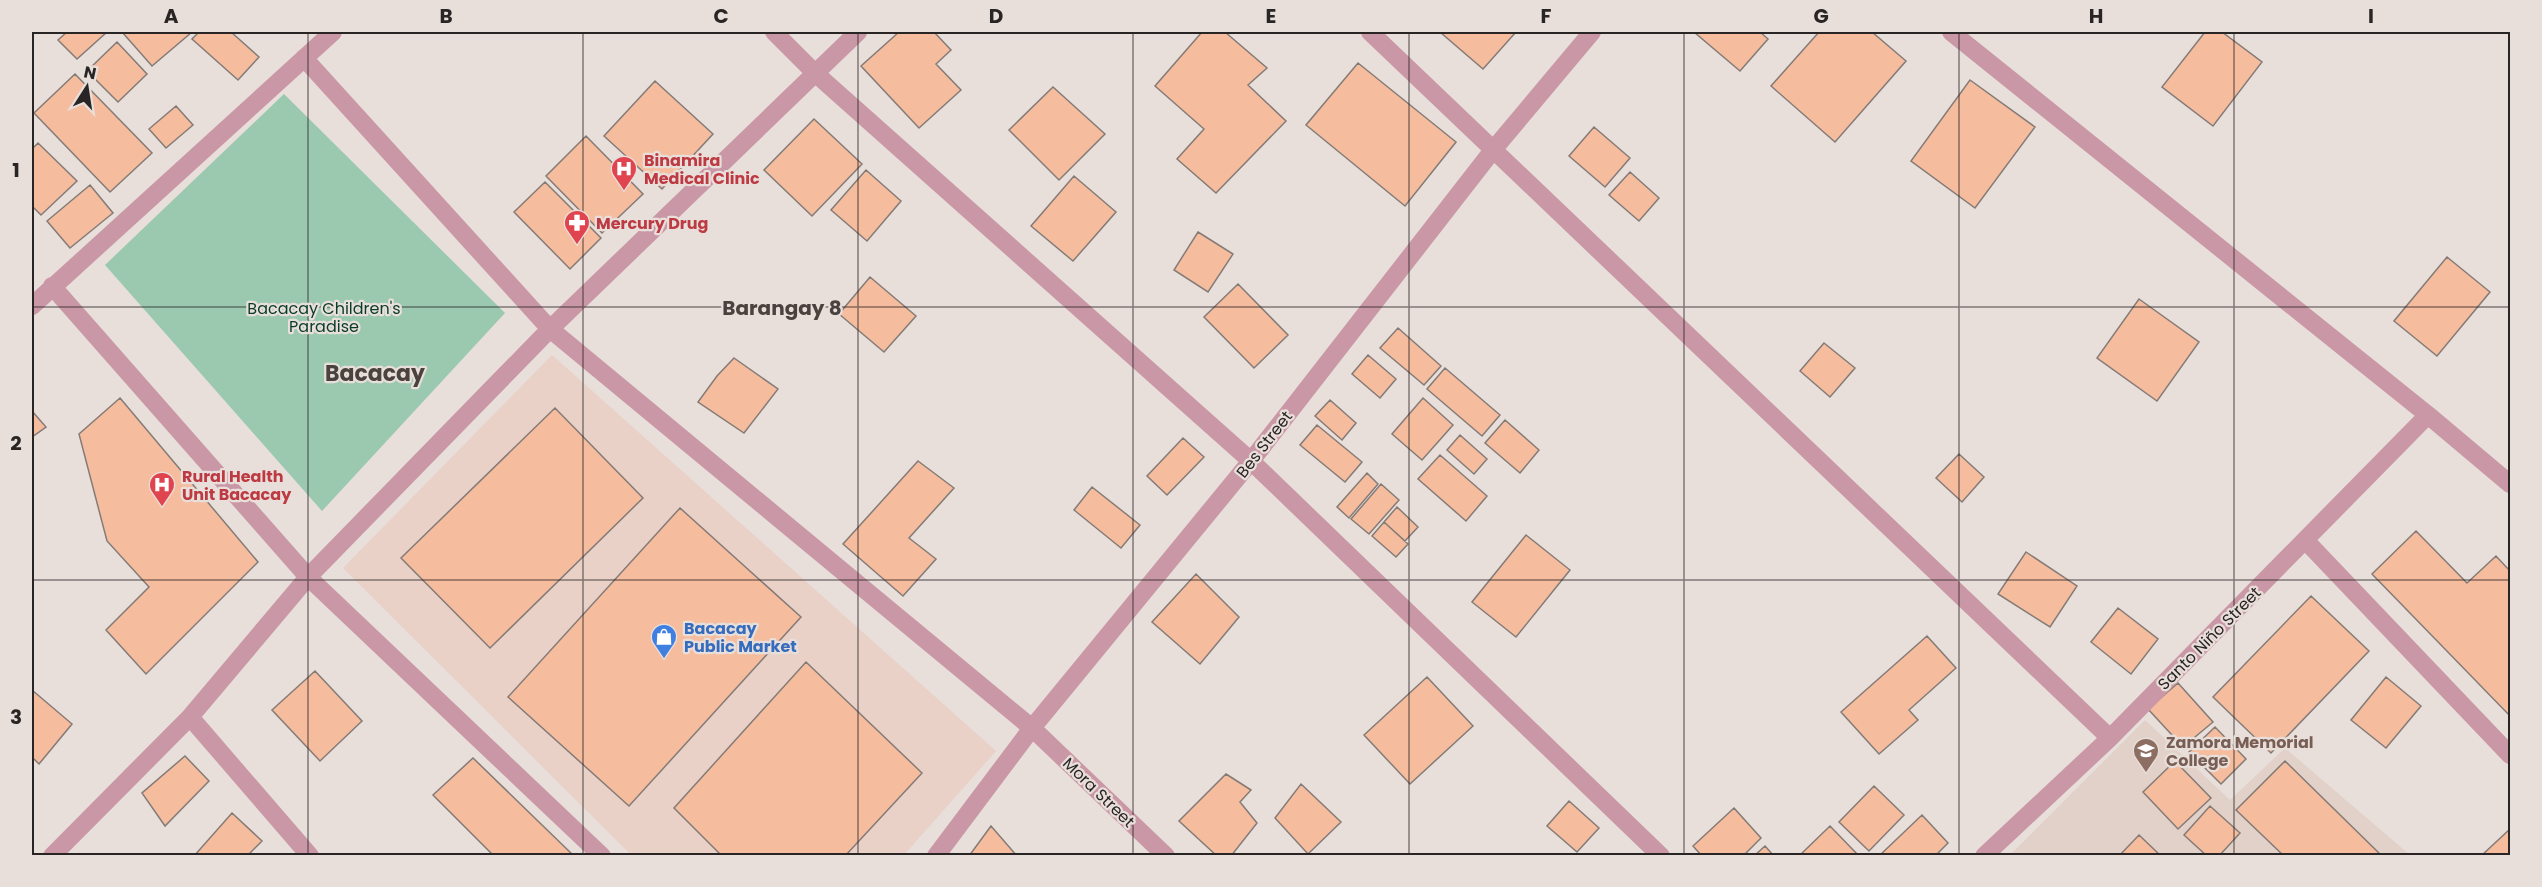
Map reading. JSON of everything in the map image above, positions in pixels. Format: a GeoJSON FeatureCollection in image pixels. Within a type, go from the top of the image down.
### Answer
{"type":"FeatureCollection","features":[{"type":"Feature","properties":{"kind":"street"},"geometry":{"type":"LineString","coordinates":[[32,306],[333,32]]}},
{"type":"Feature","properties":{"kind":"street"},"geometry":{"type":"LineString","coordinates":[[774,32],[815,73],[1251,461],[1661,855]]}},
{"type":"Feature","properties":{"kind":"street"},"geometry":{"type":"LineString","coordinates":[[52,855],[190,717],[308,577],[550,328],[858,32]]}},
{"type":"Feature","properties":{"kind":"street"},"geometry":{"type":"LineString","coordinates":[[1370,32],[2110,738]]}},
{"type":"Feature","properties":{"kind":"street","name":"Bes Street"},"geometry":{"type":"LineString","coordinates":[[936,855],[1032,728],[1251,461],[1493,150],[1592,32]]}},
{"type":"Feature","properties":{"kind":"street"},"geometry":{"type":"LineString","coordinates":[[1951,32],[2511,484]]}},
{"type":"Feature","properties":{"kind":"street","name":"Mora Street"},"geometry":{"type":"LineString","coordinates":[[304,58],[550,328],[1032,728],[1166,855]]}},
{"type":"Feature","properties":{"kind":"street"},"geometry":{"type":"LineString","coordinates":[[52,286],[308,577],[602,855]]}},
{"type":"Feature","properties":{"kind":"street","name":"Santo Niño Street"},"geometry":{"type":"LineString","coordinates":[[1984,855],[2110,738],[2428,415]]}},
{"type":"Feature","properties":{"kind":"street"},"geometry":{"type":"LineString","coordinates":[[2305,540],[2511,755]]}},
{"type":"Feature","properties":{"kind":"street"},"geometry":{"type":"LineString","coordinates":[[190,717],[310,855]]}},
{"type":"Feature","properties":{"kind":"shaded area","name":"Bacacay Public Market"},"geometry":{"type":"Polygon","coordinates":[[[552,355],[996,751],[904,855],[631,855],[343,568],[552,355]]]}},
{"type":"Feature","properties":{"kind":"shaded area","name":"Zamora Memorial College"},"geometry":{"type":"Polygon","coordinates":[[[2145,720],[2230,800],[2285,748],[2410,855],[2009,856],[2145,720]]]}},
{"type":"Feature","properties":{"kind":"green space","name":"Bacacay Children's Paradise"},"geometry":{"type":"Polygon","coordinates":[[[284,94],[505,313],[322,511],[105,265],[284,94]]]}},
{"type":"Feature","properties":{"kind":"building"},"geometry":{"type":"Polygon","coordinates":[[[67,32],[107,32],[77,59],[58,40],[67,32]]]}},
{"type":"Feature","properties":{"kind":"building"},"geometry":{"type":"Polygon","coordinates":[[[122,32],[192,32],[152,66],[122,32]]]}},
{"type":"Feature","properties":{"kind":"building"},"geometry":{"type":"Polygon","coordinates":[[[199,32],[231,32],[259,57],[238,80],[192,39],[199,32]]]}},
{"type":"Feature","properties":{"kind":"building"},"geometry":{"type":"Polygon","coordinates":[[[899,32],[934,32],[951,50],[936,64],[961,90],[919,128],[861,66],[899,32]]]}},
{"type":"Feature","properties":{"kind":"building"},"geometry":{"type":"Polygon","coordinates":[[[1202,32],[1225,32],[1267,68],[1248,85],[1286,121],[1216,193],[1177,159],[1204,129],[1155,86],[1202,32]]]}},
{"type":"Feature","properties":{"kind":"building"},"geometry":{"type":"Polygon","coordinates":[[[1440,32],[1516,32],[1483,69],[1440,32]]]}},
{"type":"Feature","properties":{"kind":"building"},"geometry":{"type":"Polygon","coordinates":[[[1694,32],[1760,32],[1768,39],[1740,71],[1694,32]]]}},
{"type":"Feature","properties":{"kind":"building"},"geometry":{"type":"Polygon","coordinates":[[[1819,32],[1872,32],[1906,61],[1835,142],[1771,86],[1819,32]]]}},
{"type":"Feature","properties":{"kind":"building"},"geometry":{"type":"Polygon","coordinates":[[[2205,32],[2222,32],[2262,62],[2213,126],[2162,87],[2205,32]]]}},
{"type":"Feature","properties":{"kind":"building"},"geometry":{"type":"Polygon","coordinates":[[[117,42],[147,74],[118,102],[87,71],[117,42]]]}},
{"type":"Feature","properties":{"kind":"building"},"geometry":{"type":"Polygon","coordinates":[[[1358,63],[1456,142],[1405,206],[1306,125],[1358,63]]]}},
{"type":"Feature","properties":{"kind":"building"},"geometry":{"type":"Polygon","coordinates":[[[75,74],[152,153],[110,192],[34,113],[75,74]]]}},
{"type":"Feature","properties":{"kind":"building"},"geometry":{"type":"Polygon","coordinates":[[[1970,80],[2035,127],[1975,208],[1911,161],[1970,80]]]}},
{"type":"Feature","properties":{"kind":"building"},"geometry":{"type":"Polygon","coordinates":[[[655,81],[713,134],[662,189],[604,136],[655,81]]]}},
{"type":"Feature","properties":{"kind":"building"},"geometry":{"type":"Polygon","coordinates":[[[1053,87],[1105,134],[1059,180],[1009,130],[1053,87]]]}},
{"type":"Feature","properties":{"kind":"building"},"geometry":{"type":"Polygon","coordinates":[[[176,106],[193,125],[166,148],[149,129],[176,106]]]}},
{"type":"Feature","properties":{"kind":"building"},"geometry":{"type":"Polygon","coordinates":[[[814,119],[862,164],[812,216],[764,170],[814,119]]]}},
{"type":"Feature","properties":{"kind":"building"},"geometry":{"type":"Polygon","coordinates":[[[1594,127],[1630,158],[1605,187],[1569,156],[1594,127]]]}},
{"type":"Feature","properties":{"kind":"building"},"geometry":{"type":"Polygon","coordinates":[[[586,136],[643,194],[602,233],[546,176],[586,136]]]}},
{"type":"Feature","properties":{"kind":"building"},"geometry":{"type":"Polygon","coordinates":[[[38,143],[77,181],[41,215],[32,206],[32,149],[38,143]]]}},
{"type":"Feature","properties":{"kind":"building"},"geometry":{"type":"Polygon","coordinates":[[[866,170],[901,201],[867,241],[831,210],[866,170]]]}},
{"type":"Feature","properties":{"kind":"building"},"geometry":{"type":"Polygon","coordinates":[[[1630,172],[1659,198],[1639,221],[1609,195],[1630,172]]]}},
{"type":"Feature","properties":{"kind":"building"},"geometry":{"type":"Polygon","coordinates":[[[1074,176],[1116,212],[1073,261],[1031,226],[1074,176]]]}},
{"type":"Feature","properties":{"kind":"building"},"geometry":{"type":"Polygon","coordinates":[[[545,182],[601,238],[570,269],[514,212],[545,182]]]}},
{"type":"Feature","properties":{"kind":"building"},"geometry":{"type":"Polygon","coordinates":[[[90,185],[113,213],[70,248],[47,221],[90,185]]]}},
{"type":"Feature","properties":{"kind":"building"},"geometry":{"type":"Polygon","coordinates":[[[1198,232],[1233,254],[1208,292],[1174,270],[1198,232]]]}},
{"type":"Feature","properties":{"kind":"building"},"geometry":{"type":"Polygon","coordinates":[[[2447,257],[2490,292],[2437,356],[2394,321],[2447,257]]]}},
{"type":"Feature","properties":{"kind":"building"},"geometry":{"type":"Polygon","coordinates":[[[870,277],[916,316],[884,352],[839,314],[870,277]]]}},
{"type":"Feature","properties":{"kind":"building"},"geometry":{"type":"Polygon","coordinates":[[[1238,284],[1288,335],[1254,368],[1204,317],[1238,284]]]}},
{"type":"Feature","properties":{"kind":"building"},"geometry":{"type":"Polygon","coordinates":[[[2139,299],[2199,342],[2157,401],[2097,358],[2139,299]]]}},
{"type":"Feature","properties":{"kind":"building"},"geometry":{"type":"Polygon","coordinates":[[[1398,328],[1441,366],[1424,385],[1380,348],[1398,328]]]}},
{"type":"Feature","properties":{"kind":"building"},"geometry":{"type":"Polygon","coordinates":[[[1824,343],[1855,368],[1830,397],[1800,371],[1824,343]]]}},
{"type":"Feature","properties":{"kind":"building"},"geometry":{"type":"Polygon","coordinates":[[[1368,355],[1396,379],[1380,398],[1352,374],[1368,355]]]}},
{"type":"Feature","properties":{"kind":"building"},"geometry":{"type":"Polygon","coordinates":[[[734,358],[778,389],[744,433],[698,402],[734,358]]]}},
{"type":"Feature","properties":{"kind":"building"},"geometry":{"type":"Polygon","coordinates":[[[1445,368],[1500,415],[1482,436],[1427,389],[1445,368]]]}},
{"type":"Feature","properties":{"kind":"building"},"geometry":{"type":"Polygon","coordinates":[[[120,398],[258,562],[146,674],[106,630],[149,587],[107,541],[79,434],[120,398]]]}},
{"type":"Feature","properties":{"kind":"building"},"geometry":{"type":"Polygon","coordinates":[[[1423,398],[1453,425],[1422,460],[1392,434],[1423,398]]]}},
{"type":"Feature","properties":{"kind":"building"},"geometry":{"type":"Polygon","coordinates":[[[1330,400],[1356,423],[1342,440],[1315,416],[1330,400]]]}},
{"type":"Feature","properties":{"kind":"building"},"geometry":{"type":"Polygon","coordinates":[[[555,408],[643,498],[490,648],[401,558],[555,408]]]}},
{"type":"Feature","properties":{"kind":"building"},"geometry":{"type":"Polygon","coordinates":[[[32,411],[46,427],[32,437],[32,411]]]}},
{"type":"Feature","properties":{"kind":"building"},"geometry":{"type":"Polygon","coordinates":[[[1505,420],[1539,450],[1520,473],[1485,443],[1505,420]]]}},
{"type":"Feature","properties":{"kind":"building"},"geometry":{"type":"Polygon","coordinates":[[[1317,425],[1362,462],[1345,482],[1300,445],[1317,425]]]}},
{"type":"Feature","properties":{"kind":"building"},"geometry":{"type":"Polygon","coordinates":[[[1460,435],[1487,459],[1474,474],[1447,450],[1460,435]]]}},
{"type":"Feature","properties":{"kind":"building"},"geometry":{"type":"Polygon","coordinates":[[[1183,438],[1204,457],[1167,495],[1147,476],[1183,438]]]}},
{"type":"Feature","properties":{"kind":"building"},"geometry":{"type":"Polygon","coordinates":[[[1959,454],[1984,477],[1962,502],[1936,478],[1959,454]]]}},
{"type":"Feature","properties":{"kind":"building"},"geometry":{"type":"Polygon","coordinates":[[[1440,455],[1487,496],[1466,521],[1418,479],[1440,455]]]}},
{"type":"Feature","properties":{"kind":"building"},"geometry":{"type":"Polygon","coordinates":[[[918,461],[954,488],[909,538],[936,559],[903,596],[843,544],[918,461]]]}},
{"type":"Feature","properties":{"kind":"building"},"geometry":{"type":"Polygon","coordinates":[[[1367,473],[1378,484],[1349,518],[1337,507],[1367,473]]]}},
{"type":"Feature","properties":{"kind":"building"},"geometry":{"type":"Polygon","coordinates":[[[1381,484],[1399,500],[1369,534],[1351,519],[1381,484]]]}},
{"type":"Feature","properties":{"kind":"building"},"geometry":{"type":"Polygon","coordinates":[[[1092,487],[1140,525],[1121,548],[1074,510],[1092,487]]]}},
{"type":"Feature","properties":{"kind":"building"},"geometry":{"type":"Polygon","coordinates":[[[1397,507],[1418,527],[1405,541],[1384,522],[1397,507]]]}},
{"type":"Feature","properties":{"kind":"building"},"geometry":{"type":"Polygon","coordinates":[[[680,508],[801,617],[629,806],[508,697],[680,508]]]}},
{"type":"Feature","properties":{"kind":"building"},"geometry":{"type":"Polygon","coordinates":[[[1384,522],[1408,544],[1396,557],[1372,536],[1384,522]]]}},
{"type":"Feature","properties":{"kind":"building"},"geometry":{"type":"Polygon","coordinates":[[[2416,531],[2467,583],[2496,556],[2510,571],[2510,716],[2372,574],[2416,531]]]}},
{"type":"Feature","properties":{"kind":"building"},"geometry":{"type":"Polygon","coordinates":[[[1526,535],[1570,570],[1516,637],[1472,602],[1526,535]]]}},
{"type":"Feature","properties":{"kind":"building"},"geometry":{"type":"Polygon","coordinates":[[[2026,552],[2077,586],[2050,627],[1998,594],[2026,552]]]}},
{"type":"Feature","properties":{"kind":"building"},"geometry":{"type":"Polygon","coordinates":[[[1196,574],[1239,617],[1200,664],[1152,622],[1196,574]]]}},
{"type":"Feature","properties":{"kind":"building"},"geometry":{"type":"Polygon","coordinates":[[[2311,596],[2369,651],[2271,753],[2213,697],[2311,596]]]}},
{"type":"Feature","properties":{"kind":"building"},"geometry":{"type":"Polygon","coordinates":[[[2118,608],[2158,639],[2131,674],[2091,642],[2118,608]]]}},
{"type":"Feature","properties":{"kind":"building"},"geometry":{"type":"Polygon","coordinates":[[[1927,636],[1956,668],[1909,710],[1918,720],[1879,754],[1841,712],[1927,636]]]}},
{"type":"Feature","properties":{"kind":"building"},"geometry":{"type":"Polygon","coordinates":[[[806,662],[922,773],[845,856],[722,856],[674,808],[806,662]]]}},
{"type":"Feature","properties":{"kind":"building"},"geometry":{"type":"Polygon","coordinates":[[[315,671],[362,721],[320,761],[272,710],[315,671]]]}},
{"type":"Feature","properties":{"kind":"building"},"geometry":{"type":"Polygon","coordinates":[[[1427,677],[1473,726],[1410,784],[1364,735],[1427,677]]]}},
{"type":"Feature","properties":{"kind":"building"},"geometry":{"type":"Polygon","coordinates":[[[2386,677],[2421,706],[2386,748],[2351,720],[2386,677]]]}},
{"type":"Feature","properties":{"kind":"building"},"geometry":{"type":"Polygon","coordinates":[[[2178,683],[2213,722],[2183,747],[2148,709],[2178,683]]]}},
{"type":"Feature","properties":{"kind":"building"},"geometry":{"type":"Polygon","coordinates":[[[32,690],[72,724],[39,764],[32,757],[32,690]]]}},
{"type":"Feature","properties":{"kind":"building"},"geometry":{"type":"Polygon","coordinates":[[[2215,727],[2246,759],[2221,784],[2189,752],[2215,727]]]}},
{"type":"Feature","properties":{"kind":"building"},"geometry":{"type":"Polygon","coordinates":[[[185,756],[209,781],[165,826],[142,793],[185,756]]]}},
{"type":"Feature","properties":{"kind":"building"},"geometry":{"type":"Polygon","coordinates":[[[473,758],[574,856],[494,856],[433,795],[473,758]]]}},
{"type":"Feature","properties":{"kind":"building"},"geometry":{"type":"Polygon","coordinates":[[[2175,761],[2211,798],[2178,829],[2143,792],[2175,761]]]}},
{"type":"Feature","properties":{"kind":"building"},"geometry":{"type":"Polygon","coordinates":[[[2285,761],[2382,856],[2284,856],[2236,810],[2285,761]]]}},
{"type":"Feature","properties":{"kind":"building"},"geometry":{"type":"Polygon","coordinates":[[[1226,774],[1251,790],[1240,802],[1257,823],[1231,856],[1217,856],[1179,821],[1226,774]]]}},
{"type":"Feature","properties":{"kind":"building"},"geometry":{"type":"Polygon","coordinates":[[[1301,784],[1341,822],[1308,854],[1275,818],[1301,784]]]}},
{"type":"Feature","properties":{"kind":"building"},"geometry":{"type":"Polygon","coordinates":[[[1874,786],[1904,815],[1869,851],[1839,822],[1874,786]]]}},
{"type":"Feature","properties":{"kind":"building"},"geometry":{"type":"Polygon","coordinates":[[[1569,801],[1599,828],[1577,852],[1547,826],[1569,801]]]}},
{"type":"Feature","properties":{"kind":"building"},"geometry":{"type":"Polygon","coordinates":[[[2210,806],[2240,833],[2219,856],[2207,856],[2184,835],[2210,806]]]}},
{"type":"Feature","properties":{"kind":"building"},"geometry":{"type":"Polygon","coordinates":[[[1734,808],[1761,838],[1743,856],[1702,856],[1693,846],[1734,808]]]}},
{"type":"Feature","properties":{"kind":"building"},"geometry":{"type":"Polygon","coordinates":[[[232,813],[262,841],[247,856],[194,856],[232,813]]]}},
{"type":"Feature","properties":{"kind":"building"},"geometry":{"type":"Polygon","coordinates":[[[1922,815],[1948,843],[1935,856],[1879,856],[1922,815]]]}},
{"type":"Feature","properties":{"kind":"building"},"geometry":{"type":"Polygon","coordinates":[[[991,826],[1017,856],[969,856],[991,826]]]}},
{"type":"Feature","properties":{"kind":"building"},"geometry":{"type":"Polygon","coordinates":[[[1830,826],[1859,856],[1799,856],[1830,826]]]}},
{"type":"Feature","properties":{"kind":"building"},"geometry":{"type":"Polygon","coordinates":[[[2510,829],[2510,856],[2481,856],[2510,829]]]}},
{"type":"Feature","properties":{"kind":"building"},"geometry":{"type":"Polygon","coordinates":[[[2139,835],[2161,856],[2119,856],[2139,835]]]}},
{"type":"Feature","properties":{"kind":"building"},"geometry":{"type":"Polygon","coordinates":[[[1765,846],[1774,856],[1754,856],[1765,846]]]}},
{"type":"Feature","properties":{"kind":"place","name":"Binamira Medical Clinic"},"geometry":{"type":"Point","coordinates":[624,192]}},
{"type":"Feature","properties":{"kind":"place","name":"Mercury Drug"},"geometry":{"type":"Point","coordinates":[577,246]}},
{"type":"Feature","properties":{"kind":"place","name":"Rural Health Unit Bacacay"},"geometry":{"type":"Point","coordinates":[162,508]}},
{"type":"Feature","properties":{"kind":"place","name":"Bacacay Public Market"},"geometry":{"type":"Point","coordinates":[664,660]}},
{"type":"Feature","properties":{"kind":"place","name":"Zamora Memorial College"},"geometry":{"type":"Point","coordinates":[2146,774]}},
{"type":"Feature","properties":{"kind":"district","name":"Barangay 8"},"geometry":{"type":"Point","coordinates":[782,308]}},
{"type":"Feature","properties":{"kind":"district","name":"Bacacay"},"geometry":{"type":"Point","coordinates":[375,373]}}]}
